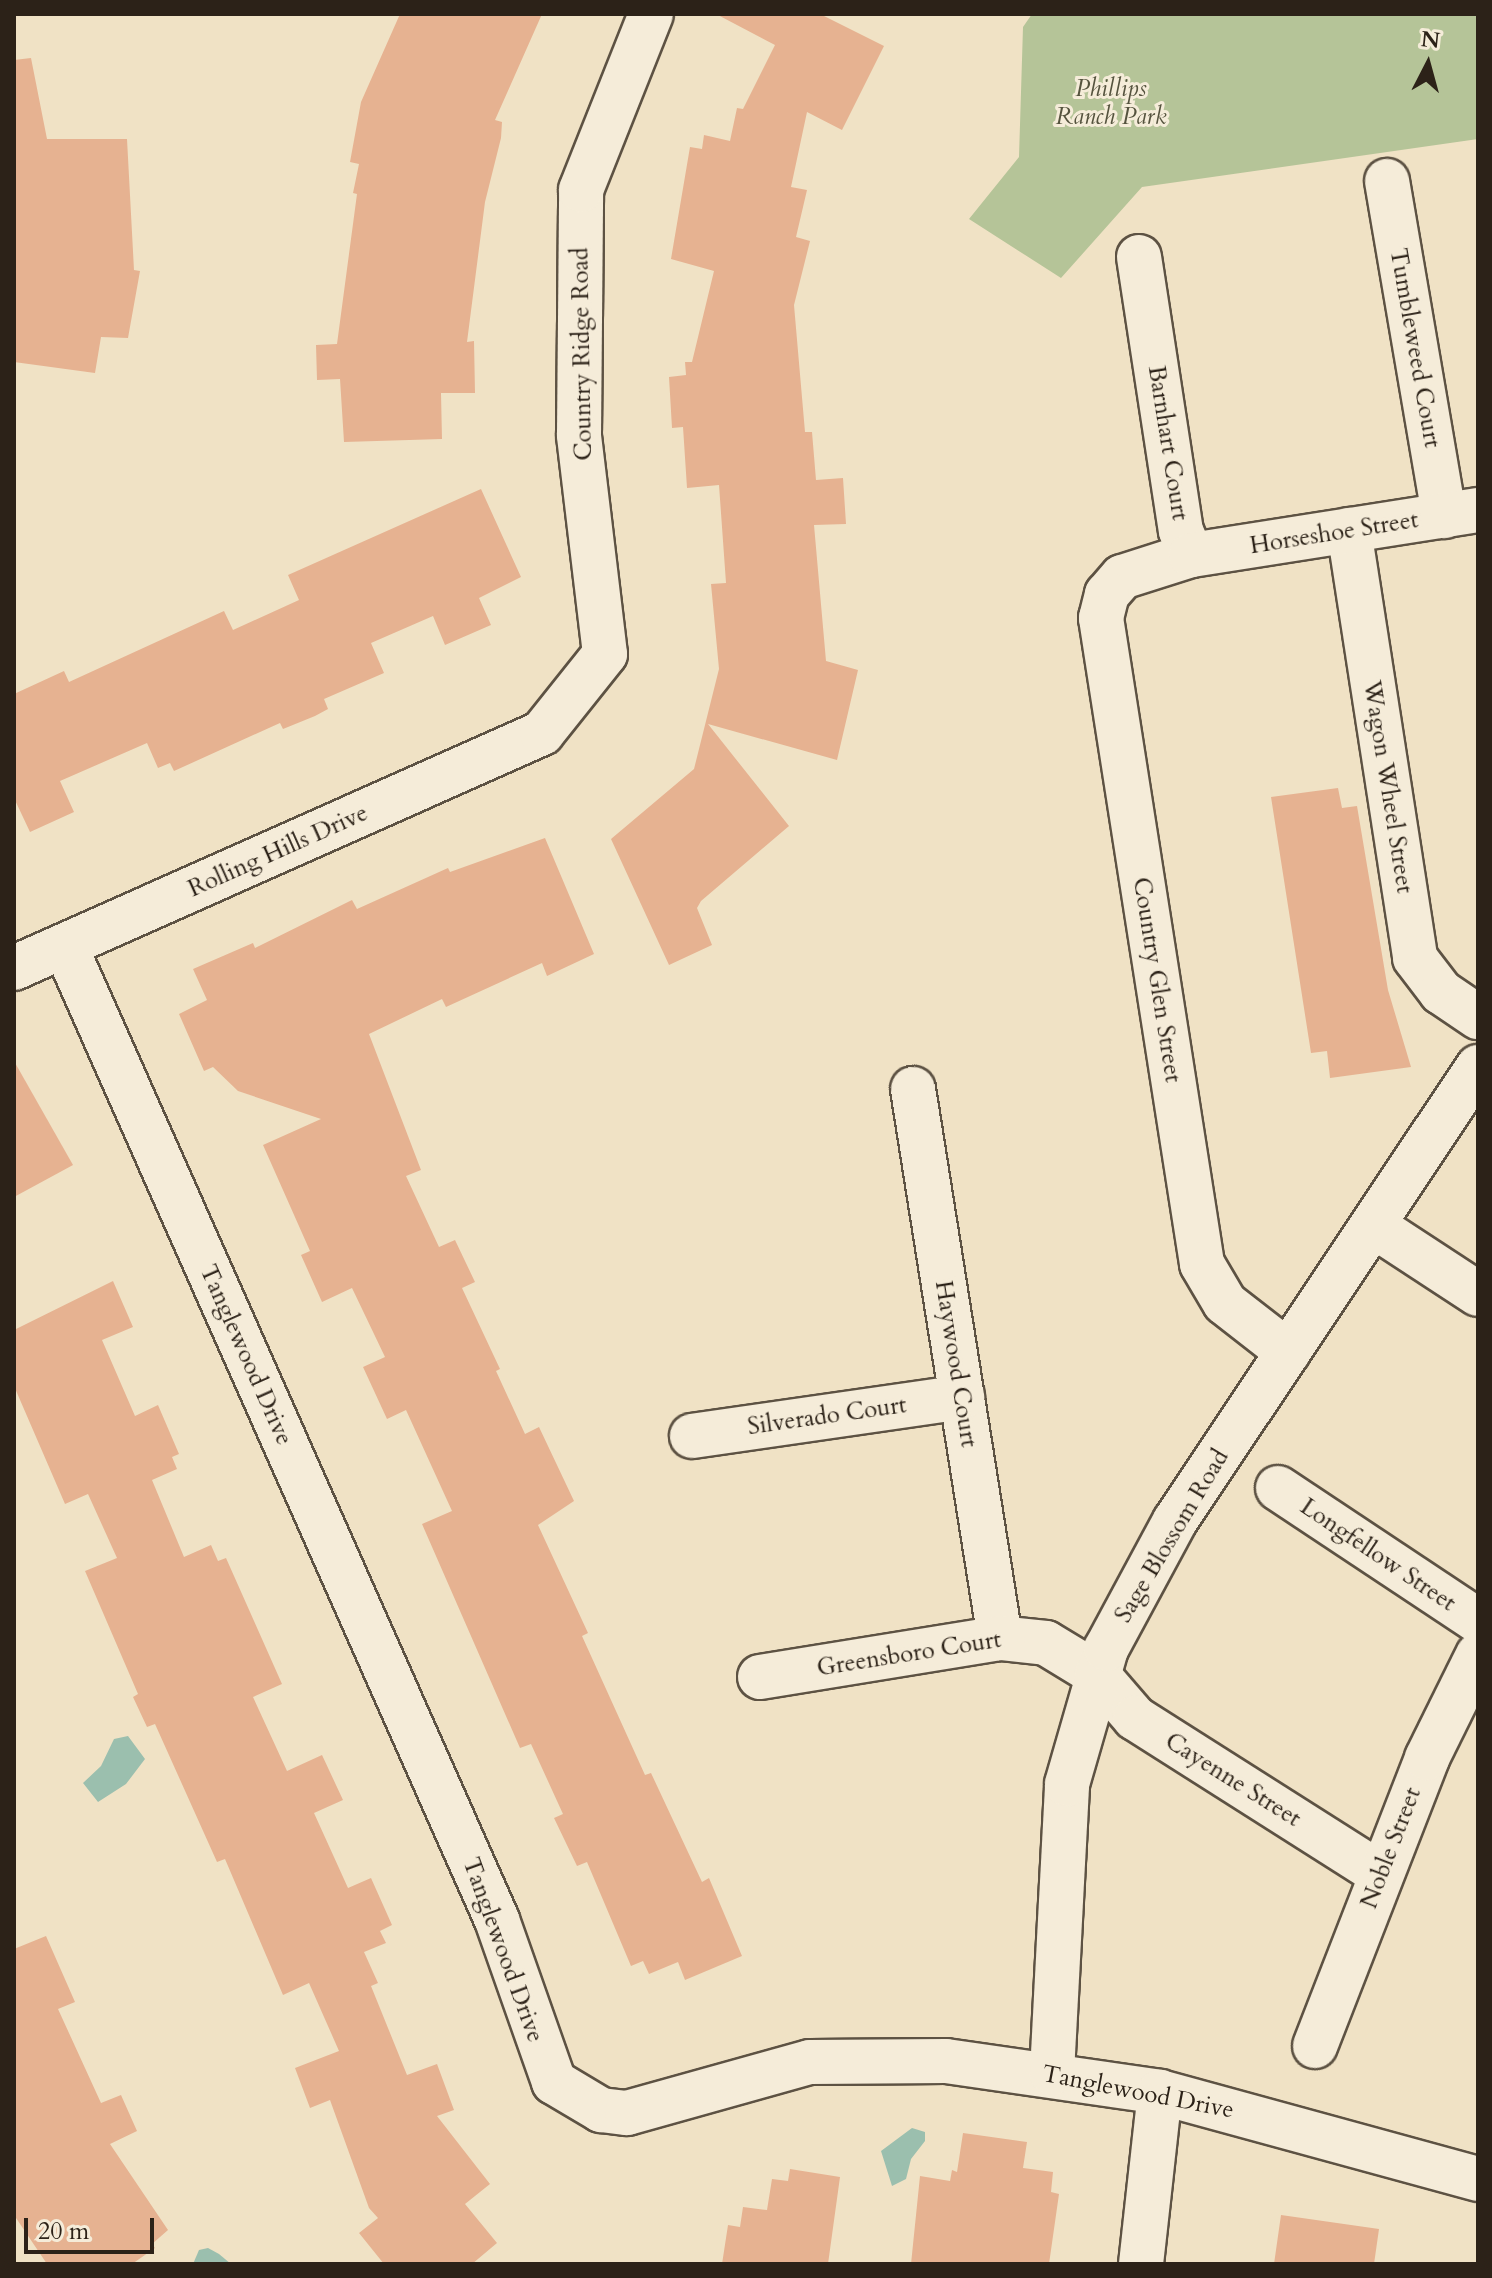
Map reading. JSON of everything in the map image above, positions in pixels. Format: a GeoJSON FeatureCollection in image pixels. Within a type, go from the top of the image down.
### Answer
{"type":"FeatureCollection","features":[{"type":"Feature","properties":{"kind":"street","name":"Country Ridge Road"},"geometry":{"type":"LineString","coordinates":[[542,733],[605,654],[579,435],[581,190],[651,14]]}},
{"type":"Feature","properties":{"kind":"street","name":"Tumbleweed Court"},"geometry":{"type":"LineString","coordinates":[[1387,181],[1461,513]]}},
{"type":"Feature","properties":{"kind":"street","name":"Barnhart Court"},"geometry":{"type":"LineString","coordinates":[[1139,257],[1181,531],[1191,555]]}},
{"type":"Feature","properties":{"kind":"street","name":"Horseshoe Street"},"geometry":{"type":"LineString","coordinates":[[1191,555],[1461,513]]}},
{"type":"Feature","properties":{"kind":"street","name":"Wagon Wheel Street"},"geometry":{"type":"LineString","coordinates":[[1349,530],[1415,958],[1441,992],[1478,1017]]}},
{"type":"Feature","properties":{"kind":"street","name":"Country Glen Street"},"geometry":{"type":"LineString","coordinates":[[1191,555],[1122,577],[1107,594],[1101,618],[1202,1264],[1225,1303],[1288,1352]]}},
{"type":"Feature","properties":{"kind":"street","name":"Rolling Hills Drive"},"geometry":{"type":"LineString","coordinates":[[14,968],[542,733]]}},
{"type":"Feature","properties":{"kind":"street","name":"Tanglewood Drive"},"geometry":{"type":"LineString","coordinates":[[65,946],[497,1920],[554,2082],[601,2110],[627,2113],[810,2062],[946,2061],[1052,2073],[1160,2092],[1478,2179]]}},
{"type":"Feature","properties":{"kind":"street","name":"Sage Blossom Road"},"geometry":{"type":"LineString","coordinates":[[1052,2073],[1067,1784],[1097,1674],[1149,1565],[1478,1067]]}},
{"type":"Feature","properties":{"kind":"street","name":"Haywood Court"},"geometry":{"type":"LineString","coordinates":[[913,1089],[1000,1638]]}},
{"type":"Feature","properties":{"kind":"street"},"geometry":{"type":"LineString","coordinates":[[1374,1226],[1478,1294]]}},
{"type":"Feature","properties":{"kind":"street","name":"Silverado Court"},"geometry":{"type":"LineString","coordinates":[[692,1436],[962,1397]]}},
{"type":"Feature","properties":{"kind":"street","name":"Longfellow Street"},"geometry":{"type":"LineString","coordinates":[[1278,1488],[1478,1621]]}},
{"type":"Feature","properties":{"kind":"street","name":"Greensboro Court"},"geometry":{"type":"LineString","coordinates":[[760,1677],[1000,1638],[1046,1643],[1097,1674]]}},
{"type":"Feature","properties":{"kind":"street","name":"Noble Street"},"geometry":{"type":"LineString","coordinates":[[1315,2046],[1427,1758],[1478,1655]]}},
{"type":"Feature","properties":{"kind":"street","name":"Cayenne Street"},"geometry":{"type":"LineString","coordinates":[[1097,1674],[1135,1718],[1381,1874]]}},
{"type":"Feature","properties":{"kind":"street"},"geometry":{"type":"LineString","coordinates":[[1141,2264],[1160,2092]]}},
{"type":"Feature","properties":{"kind":"green space","name":"Phillips Ranch Park"},"geometry":{"type":"Polygon","coordinates":[[[1032,14],[1478,14],[1478,139],[1142,187],[1061,278],[969,219],[1019,157],[1023,27],[1032,14]]]}},
{"type":"Feature","properties":{"kind":"shaded area"},"geometry":{"type":"Polygon","coordinates":[[[128,1736],[145,1759],[126,1784],[98,1802],[83,1783],[101,1766],[114,1739],[128,1736]]]}},
{"type":"Feature","properties":{"kind":"shaded area"},"geometry":{"type":"Polygon","coordinates":[[[912,2128],[925,2132],[925,2141],[911,2159],[906,2179],[892,2186],[881,2151],[912,2128]]]}},
{"type":"Feature","properties":{"kind":"shaded area"},"geometry":{"type":"Polygon","coordinates":[[[208,2248],[231,2264],[193,2264],[199,2250],[208,2248]]]}},
{"type":"Feature","properties":{"kind":"building"},"geometry":{"type":"Polygon","coordinates":[[[400,14],[542,14],[495,120],[502,122],[501,138],[485,202],[467,342],[474,341],[475,393],[441,393],[442,439],[344,442],[340,379],[317,380],[316,345],[337,344],[357,194],[353,193],[359,164],[350,162],[361,102],[400,14]]]}},
{"type":"Feature","properties":{"kind":"building"},"geometry":{"type":"Polygon","coordinates":[[[716,14],[820,14],[884,46],[842,130],[807,112],[791,187],[807,190],[796,237],[810,241],[794,305],[805,432],[812,432],[816,480],[843,478],[846,524],[814,525],[826,661],[858,670],[837,760],[708,724],[789,826],[701,901],[697,908],[712,945],[669,965],[611,839],[694,769],[719,669],[711,584],[726,583],[719,485],[687,488],[683,427],[672,428],[669,377],[686,375],[685,362],[692,362],[714,271],[671,259],[690,147],[702,149],[704,135],[730,141],[737,108],[743,109],[775,45],[716,14]]]}},
{"type":"Feature","properties":{"kind":"building"},"geometry":{"type":"Polygon","coordinates":[[[31,58],[47,139],[127,139],[134,270],[140,271],[128,338],[101,337],[95,373],[14,362],[14,60],[31,58]]]}},
{"type":"Feature","properties":{"kind":"building"},"geometry":{"type":"Polygon","coordinates":[[[481,489],[521,577],[479,598],[491,625],[445,645],[433,616],[371,643],[384,673],[324,699],[328,709],[315,716],[283,729],[280,723],[174,771],[170,763],[158,768],[147,743],[60,781],[74,812],[30,832],[14,798],[14,694],[64,671],[69,682],[224,611],[233,630],[299,600],[288,575],[481,489]]]}},
{"type":"Feature","properties":{"kind":"building"},"geometry":{"type":"Polygon","coordinates":[[[1338,788],[1342,808],[1357,806],[1388,990],[1411,1067],[1330,1078],[1327,1051],[1311,1053],[1271,797],[1338,788]]]}},
{"type":"Feature","properties":{"kind":"building"},"geometry":{"type":"Polygon","coordinates":[[[545,838],[594,954],[547,976],[542,963],[446,1007],[442,999],[369,1034],[421,1170],[406,1176],[439,1247],[455,1240],[475,1282],[462,1288],[500,1369],[496,1371],[525,1434],[539,1427],[574,1501],[538,1525],[588,1633],[582,1636],[645,1775],[651,1773],[702,1882],[709,1878],[742,1956],[685,1980],[678,1962],[649,1974],[643,1961],[631,1966],[587,1862],[577,1866],[554,1818],[563,1814],[531,1744],[520,1748],[422,1524],[452,1511],[406,1410],[387,1419],[363,1367],[385,1357],[352,1288],[322,1302],[301,1255],[310,1251],[263,1145],[321,1119],[238,1091],[213,1067],[204,1071],[179,1014],[207,1000],[193,969],[253,943],[255,948],[352,900],[357,909],[448,868],[450,872],[545,838]]]}},
{"type":"Feature","properties":{"kind":"building"},"geometry":{"type":"Polygon","coordinates":[[[14,1061],[73,1165],[14,1197],[14,1061]]]}},
{"type":"Feature","properties":{"kind":"building"},"geometry":{"type":"Polygon","coordinates":[[[113,1281],[133,1327],[102,1340],[135,1416],[158,1405],[179,1454],[172,1457],[177,1469],[152,1480],[184,1557],[211,1545],[218,1561],[226,1558],[282,1684],[253,1697],[287,1771],[322,1755],[343,1800],[314,1813],[348,1888],[371,1878],[392,1925],[380,1931],[386,1943],[364,1952],[378,1983],[371,1986],[407,2075],[437,2064],[454,2110],[437,2116],[490,2184],[465,2204],[497,2243],[472,2264],[384,2264],[359,2233],[378,2218],[369,2208],[330,2100],[310,2108],[295,2068],[339,2051],[309,1983],[283,1995],[225,1859],[217,1862],[155,1724],[147,1727],[133,1697],[138,1694],[85,1571],[117,1558],[88,1494],[65,1504],[14,1386],[14,1330],[113,1281]]]}},
{"type":"Feature","properties":{"kind":"building"},"geometry":{"type":"Polygon","coordinates":[[[46,1936],[75,2002],[58,2009],[101,2103],[121,2095],[137,2131],[110,2144],[168,2230],[152,2244],[155,2248],[132,2264],[47,2264],[14,2215],[14,1949],[46,1936]]]}},
{"type":"Feature","properties":{"kind":"building"},"geometry":{"type":"Polygon","coordinates":[[[963,2133],[1027,2142],[1023,2168],[1053,2172],[1051,2192],[1059,2194],[1049,2264],[911,2264],[920,2176],[950,2181],[952,2170],[957,2172],[963,2133]]]}},
{"type":"Feature","properties":{"kind":"building"},"geometry":{"type":"Polygon","coordinates":[[[790,2169],[840,2177],[828,2264],[722,2264],[728,2225],[740,2227],[743,2207],[767,2210],[772,2179],[788,2181],[790,2169]]]}},
{"type":"Feature","properties":{"kind":"building"},"geometry":{"type":"Polygon","coordinates":[[[1281,2215],[1379,2229],[1374,2264],[1274,2264],[1281,2215]]]}}]}
